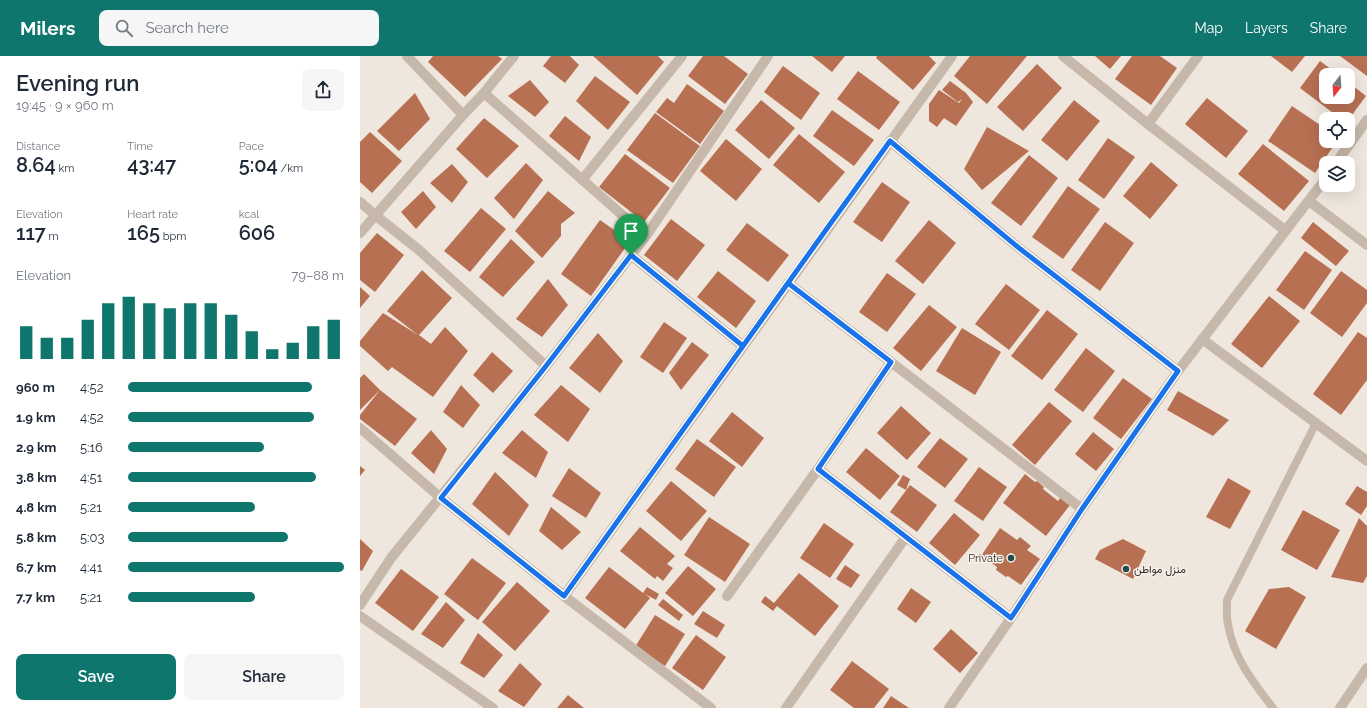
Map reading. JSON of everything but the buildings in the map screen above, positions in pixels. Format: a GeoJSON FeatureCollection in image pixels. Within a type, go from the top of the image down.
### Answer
{"type":"FeatureCollection","features":[{"type":"Feature","properties":{"kind":"street"},"geometry":{"type":"LineString","coordinates":[[407,56],[463,115]]}},
{"type":"Feature","properties":{"kind":"street"},"geometry":{"type":"LineString","coordinates":[[360,233],[484,93],[514,56]]}},
{"type":"Feature","properties":{"kind":"street"},"geometry":{"type":"LineString","coordinates":[[582,180],[682,56]]}},
{"type":"Feature","properties":{"kind":"street"},"geometry":{"type":"LineString","coordinates":[[360,605],[391,558],[441,498],[546,366],[646,236],[768,56]]}},
{"type":"Feature","properties":{"kind":"street"},"geometry":{"type":"LineString","coordinates":[[564,596],[952,56]]}},
{"type":"Feature","properties":{"kind":"street"},"geometry":{"type":"LineString","coordinates":[[1063,56],[1286,231]]}},
{"type":"Feature","properties":{"kind":"street"},"geometry":{"type":"LineString","coordinates":[[1148,124],[1198,56]]}},
{"type":"Feature","properties":{"kind":"street"},"geometry":{"type":"LineString","coordinates":[[484,93],[646,236]]}},
{"type":"Feature","properties":{"kind":"street"},"geometry":{"type":"LineString","coordinates":[[1343,156],[1363,134],[1367,120]]}},
{"type":"Feature","properties":{"kind":"street"},"geometry":{"type":"LineString","coordinates":[[890,141],[1019,248],[1178,371]]}},
{"type":"Feature","properties":{"kind":"street"},"geometry":{"type":"LineString","coordinates":[[949,708],[1011,618],[1082,509],[1178,371],[1319,188]]}},
{"type":"Feature","properties":{"kind":"street"},"geometry":{"type":"LineString","coordinates":[[360,202],[375,216],[420,250],[546,366]]}},
{"type":"Feature","properties":{"kind":"street"},"geometry":{"type":"LineString","coordinates":[[1309,202],[1367,245]]}},
{"type":"Feature","properties":{"kind":"street"},"geometry":{"type":"LineString","coordinates":[[631,255],[743,346]]}},
{"type":"Feature","properties":{"kind":"street"},"geometry":{"type":"LineString","coordinates":[[788,283],[1082,509]]}},
{"type":"Feature","properties":{"kind":"street"},"geometry":{"type":"LineString","coordinates":[[1202,339],[1367,461]]}},
{"type":"Feature","properties":{"kind":"street"},"geometry":{"type":"LineString","coordinates":[[727,596],[818,469],[891,362]]}},
{"type":"Feature","properties":{"kind":"street"},"geometry":{"type":"LineString","coordinates":[[360,428],[441,498],[564,596],[711,708]]}},
{"type":"Feature","properties":{"kind":"street"},"geometry":{"type":"LineString","coordinates":[[818,469],[905,538],[1011,618]]}},
{"type":"Feature","properties":{"kind":"street"},"geometry":{"type":"LineString","coordinates":[[786,708],[905,538]]}},
{"type":"Feature","properties":{"kind":"street"},"geometry":{"type":"LineString","coordinates":[[360,616],[493,708]]}},
{"type":"Feature","properties":{"kind":"street"},"geometry":{"type":"LineString","coordinates":[[1340,708],[1367,668]]}},
{"type":"Feature","properties":{"kind":"lane"},"geometry":{"type":"LineString","coordinates":[[1272,708],[1248,675],[1234,651],[1228,624],[1227,600],[1316,423]]}},
{"type":"Feature","properties":{"kind":"place","name":"Private"},"geometry":{"type":"Point","coordinates":[1011,558]}},
{"type":"Feature","properties":{"kind":"place","name":"منزل مواطن"},"geometry":{"type":"Point","coordinates":[1126,569]}},
{"type":"Feature","properties":{"kind":"route"},"geometry":{"type":"LineString","coordinates":[[631,255],[546,366],[441,498],[564,596],[743,346],[765,314],[890,141],[1019,248],[1178,371],[1082,509],[1011,618],[905,538],[818,469],[891,362],[788,283],[743,346],[631,255]]}}]}
